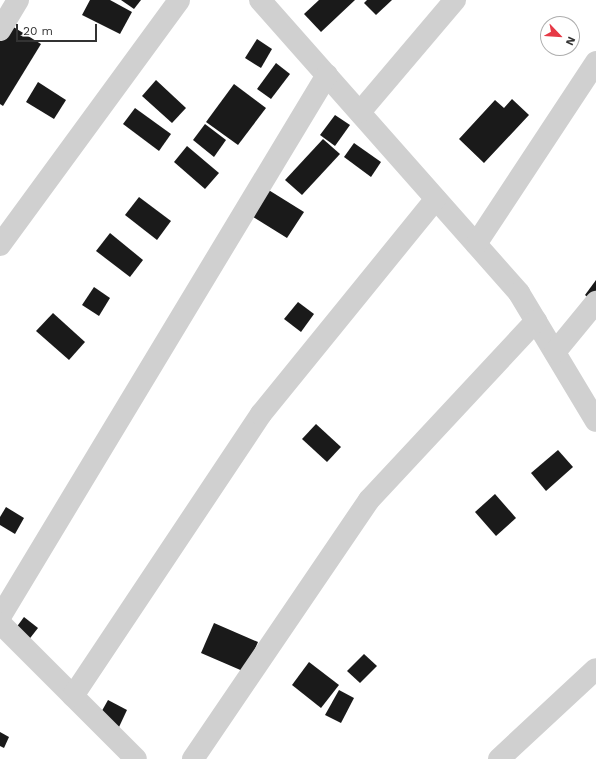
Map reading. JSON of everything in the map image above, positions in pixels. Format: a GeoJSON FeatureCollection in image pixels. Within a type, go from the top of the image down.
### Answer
{"type":"FeatureCollection","features":[{"type":"Feature","properties":{"kind":"street"},"geometry":{"type":"LineString","coordinates":[[0,30],[18,0]]}},
{"type":"Feature","properties":{"kind":"street"},"geometry":{"type":"LineString","coordinates":[[0,245],[180,0]]}},
{"type":"Feature","properties":{"kind":"street"},"geometry":{"type":"LineString","coordinates":[[360,112],[455,0]]}},
{"type":"Feature","properties":{"kind":"street"},"geometry":{"type":"LineString","coordinates":[[270,4],[327,75],[519,293],[596,421]]}},
{"type":"Feature","properties":{"kind":"street"},"geometry":{"type":"LineString","coordinates":[[476,244],[596,62]]}},
{"type":"Feature","properties":{"kind":"street"},"geometry":{"type":"LineString","coordinates":[[0,617],[327,75]]}},
{"type":"Feature","properties":{"kind":"street"},"geometry":{"type":"LineString","coordinates":[[73,696],[261,414],[436,199]]}},
{"type":"Feature","properties":{"kind":"street"},"geometry":{"type":"LineString","coordinates":[[555,352],[596,302]]}},
{"type":"Feature","properties":{"kind":"street"},"geometry":{"type":"LineString","coordinates":[[193,759],[369,500],[536,321]]}},
{"type":"Feature","properties":{"kind":"street"},"geometry":{"type":"LineString","coordinates":[[0,623],[136,759]]}},
{"type":"Feature","properties":{"kind":"street"},"geometry":{"type":"LineString","coordinates":[[499,759],[596,669]]}},
{"type":"Feature","properties":{"kind":"building"},"geometry":{"type":"Polygon","coordinates":[[[90,0],[110,0],[132,12],[120,34],[82,15],[90,0]]]}},
{"type":"Feature","properties":{"kind":"building"},"geometry":{"type":"Polygon","coordinates":[[[121,0],[141,0],[134,9],[121,0]]]}},
{"type":"Feature","properties":{"kind":"building"},"geometry":{"type":"Polygon","coordinates":[[[319,0],[355,0],[321,32],[304,14],[319,0]]]}},
{"type":"Feature","properties":{"kind":"building"},"geometry":{"type":"Polygon","coordinates":[[[367,0],[392,0],[376,15],[364,3],[367,0]]]}},
{"type":"Feature","properties":{"kind":"building"},"geometry":{"type":"Polygon","coordinates":[[[7,23],[41,44],[3,106],[0,104],[0,33],[7,23]]]}},
{"type":"Feature","properties":{"kind":"building"},"geometry":{"type":"Polygon","coordinates":[[[257,39],[272,49],[261,68],[245,58],[257,39]]]}},
{"type":"Feature","properties":{"kind":"building"},"geometry":{"type":"Polygon","coordinates":[[[276,63],[290,74],[271,99],[257,89],[276,63]]]}},
{"type":"Feature","properties":{"kind":"building"},"geometry":{"type":"Polygon","coordinates":[[[156,80],[186,108],[172,123],[142,96],[156,80]]]}},
{"type":"Feature","properties":{"kind":"building"},"geometry":{"type":"Polygon","coordinates":[[[38,82],[66,100],[54,119],[26,102],[38,82]]]}},
{"type":"Feature","properties":{"kind":"building"},"geometry":{"type":"Polygon","coordinates":[[[234,84],[266,108],[238,145],[206,122],[234,84]]]}},
{"type":"Feature","properties":{"kind":"building"},"geometry":{"type":"Polygon","coordinates":[[[512,99],[529,115],[484,163],[459,139],[495,100],[504,108],[512,99]]]}},
{"type":"Feature","properties":{"kind":"building"},"geometry":{"type":"Polygon","coordinates":[[[135,108],[171,134],[159,151],[123,124],[135,108]]]}},
{"type":"Feature","properties":{"kind":"building"},"geometry":{"type":"Polygon","coordinates":[[[335,115],[350,125],[335,146],[320,135],[335,115]]]}},
{"type":"Feature","properties":{"kind":"building"},"geometry":{"type":"Polygon","coordinates":[[[205,124],[226,140],[214,157],[193,140],[205,124]]]}},
{"type":"Feature","properties":{"kind":"building"},"geometry":{"type":"Polygon","coordinates":[[[323,139],[340,154],[302,195],[285,180],[323,139]]]}},
{"type":"Feature","properties":{"kind":"building"},"geometry":{"type":"Polygon","coordinates":[[[354,143],[381,162],[371,177],[344,157],[354,143]]]}},
{"type":"Feature","properties":{"kind":"building"},"geometry":{"type":"Polygon","coordinates":[[[187,146],[219,173],[205,189],[174,162],[187,146]]]}},
{"type":"Feature","properties":{"kind":"building"},"geometry":{"type":"Polygon","coordinates":[[[267,189],[304,212],[287,238],[250,215],[267,189]]]}},
{"type":"Feature","properties":{"kind":"building"},"geometry":{"type":"Polygon","coordinates":[[[139,197],[171,221],[157,240],[125,215],[139,197]]]}},
{"type":"Feature","properties":{"kind":"building"},"geometry":{"type":"Polygon","coordinates":[[[110,233],[143,260],[130,277],[96,251],[110,233]]]}},
{"type":"Feature","properties":{"kind":"building"},"geometry":{"type":"Polygon","coordinates":[[[596,280],[596,304],[585,295],[596,280]]]}},
{"type":"Feature","properties":{"kind":"building"},"geometry":{"type":"Polygon","coordinates":[[[94,287],[110,298],[99,316],[82,305],[94,287]]]}},
{"type":"Feature","properties":{"kind":"building"},"geometry":{"type":"Polygon","coordinates":[[[298,302],[314,314],[301,332],[284,319],[298,302]]]}},
{"type":"Feature","properties":{"kind":"building"},"geometry":{"type":"Polygon","coordinates":[[[53,313],[85,342],[69,360],[36,331],[53,313]]]}},
{"type":"Feature","properties":{"kind":"building"},"geometry":{"type":"Polygon","coordinates":[[[316,424],[341,447],[327,462],[302,439],[316,424]]]}},
{"type":"Feature","properties":{"kind":"building"},"geometry":{"type":"Polygon","coordinates":[[[558,450],[573,467],[546,491],[531,473],[558,450]]]}},
{"type":"Feature","properties":{"kind":"building"},"geometry":{"type":"Polygon","coordinates":[[[495,494],[516,518],[496,536],[475,512],[495,494]]]}},
{"type":"Feature","properties":{"kind":"building"},"geometry":{"type":"Polygon","coordinates":[[[6,507],[24,518],[15,534],[0,525],[0,517],[6,507]]]}},
{"type":"Feature","properties":{"kind":"building"},"geometry":{"type":"Polygon","coordinates":[[[24,617],[38,628],[20,651],[7,640],[24,617]]]}},
{"type":"Feature","properties":{"kind":"building"},"geometry":{"type":"Polygon","coordinates":[[[214,623],[258,642],[245,672],[201,653],[214,623]]]}},
{"type":"Feature","properties":{"kind":"building"},"geometry":{"type":"Polygon","coordinates":[[[364,654],[377,666],[360,683],[347,671],[364,654]]]}},
{"type":"Feature","properties":{"kind":"building"},"geometry":{"type":"Polygon","coordinates":[[[309,662],[339,685],[321,708],[292,685],[309,662]]]}},
{"type":"Feature","properties":{"kind":"building"},"geometry":{"type":"Polygon","coordinates":[[[339,690],[354,698],[341,723],[325,715],[339,690]]]}},
{"type":"Feature","properties":{"kind":"building"},"geometry":{"type":"Polygon","coordinates":[[[108,700],[127,710],[119,727],[99,716],[108,700]]]}},
{"type":"Feature","properties":{"kind":"building"},"geometry":{"type":"Polygon","coordinates":[[[0,732],[9,737],[4,748],[0,746],[0,732]]]}}]}
